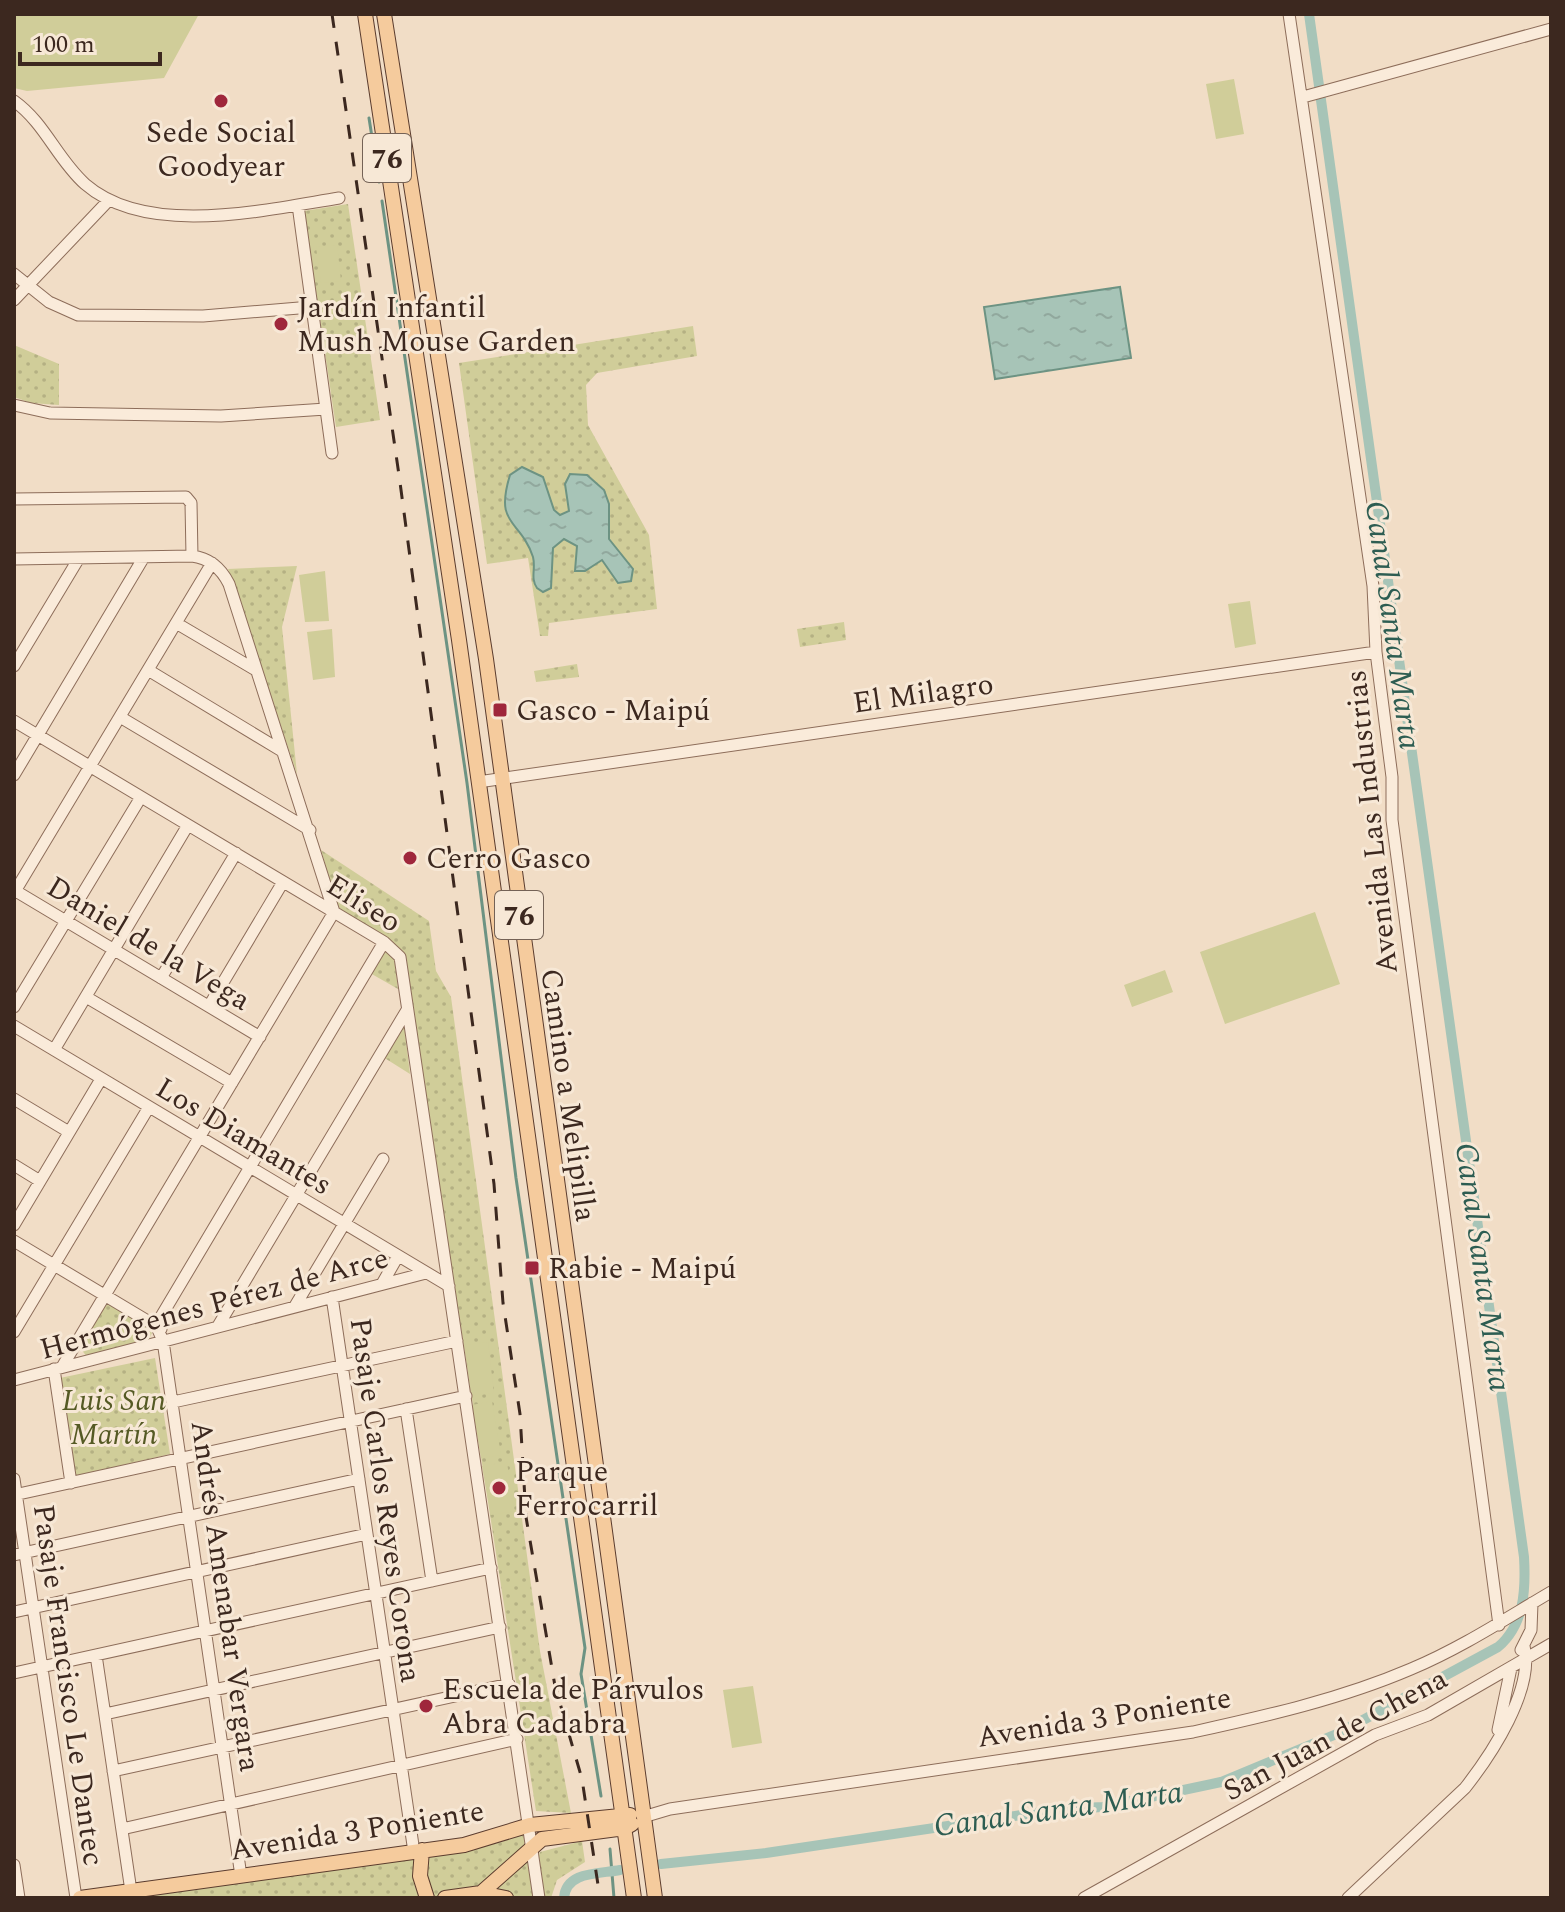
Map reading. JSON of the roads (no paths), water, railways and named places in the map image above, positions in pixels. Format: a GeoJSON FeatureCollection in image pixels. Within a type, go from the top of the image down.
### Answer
{"type":"FeatureCollection","features":[{"type":"Feature","properties":{"kind":"main road"},"geometry":{"type":"LineString","coordinates":[[354,14],[375,82]]}},
{"type":"Feature","properties":{"kind":"main road","name":"Camino a Melipilla"},"geometry":{"type":"LineString","coordinates":[[365,14],[478,782],[634,1898]]}},
{"type":"Feature","properties":{"kind":"main road","name":"Camino a Melipilla"},"geometry":{"type":"LineString","coordinates":[[384,14],[486,659],[543,1099],[655,1898]]}},
{"type":"Feature","properties":{"kind":"main road"},"geometry":{"type":"LineString","coordinates":[[495,903],[516,899]]}},
{"type":"Feature","properties":{"kind":"main road"},"geometry":{"type":"LineString","coordinates":[[522,1103],[543,1099]]}},
{"type":"Feature","properties":{"kind":"main road"},"geometry":{"type":"LineString","coordinates":[[535,1192],[556,1189]]}},
{"type":"Feature","properties":{"kind":"main road","name":"Avenida 3 Poniente"},"geometry":{"type":"LineString","coordinates":[[481,1895],[531,1845],[558,1835],[643,1817]]}},
{"type":"Feature","properties":{"kind":"main road","name":"Avenida 3 Poniente"},"geometry":{"type":"LineString","coordinates":[[78,1898],[114,1896],[131,1891],[474,1842],[530,1825],[623,1821]]}},
{"type":"Feature","properties":{"kind":"main road"},"geometry":{"type":"LineString","coordinates":[[418,1851],[420,1876],[427,1898]]}},
{"type":"Feature","properties":{"kind":"main road"},"geometry":{"type":"LineString","coordinates":[[445,1898],[481,1895],[506,1898]]}},
{"type":"Feature","properties":{"kind":"street","name":"Avenida Las Industrias"},"geometry":{"type":"LineString","coordinates":[[1289,14],[1309,96],[1321,249],[1373,586],[1376,652],[1392,777],[1394,838],[1499,1625]]}},
{"type":"Feature","properties":{"kind":"street"},"geometry":{"type":"LineString","coordinates":[[1309,96],[1551,29]]}},
{"type":"Feature","properties":{"kind":"street"},"geometry":{"type":"LineString","coordinates":[[14,101],[42,128],[75,175],[109,200],[143,212],[177,215],[298,205],[339,198]]}},
{"type":"Feature","properties":{"kind":"street"},"geometry":{"type":"LineString","coordinates":[[14,300],[109,200]]}},
{"type":"Feature","properties":{"kind":"street"},"geometry":{"type":"LineString","coordinates":[[298,205],[332,453]]}},
{"type":"Feature","properties":{"kind":"street"},"geometry":{"type":"LineString","coordinates":[[14,274],[65,310],[91,317],[264,314],[311,307]]}},
{"type":"Feature","properties":{"kind":"street"},"geometry":{"type":"LineString","coordinates":[[14,405],[50,413],[221,416],[326,409]]}},
{"type":"Feature","properties":{"kind":"street"},"geometry":{"type":"LineString","coordinates":[[14,499],[186,497],[191,503],[192,556]]}},
{"type":"Feature","properties":{"kind":"street"},"geometry":{"type":"LineString","coordinates":[[14,559],[192,556],[212,563],[229,584],[334,912],[105,1295],[58,1368],[71,1483]]}},
{"type":"Feature","properties":{"kind":"street"},"geometry":{"type":"LineString","coordinates":[[14,775],[144,557]]}},
{"type":"Feature","properties":{"kind":"street"},"geometry":{"type":"LineString","coordinates":[[14,666],[79,558]]}},
{"type":"Feature","properties":{"kind":"street"},"geometry":{"type":"LineString","coordinates":[[14,891],[212,563]]}},
{"type":"Feature","properties":{"kind":"street"},"geometry":{"type":"LineString","coordinates":[[176,623],[254,669]]}},
{"type":"Feature","properties":{"kind":"street","name":"El Milagro"},"geometry":{"type":"LineString","coordinates":[[478,782],[1376,652]]}},
{"type":"Feature","properties":{"kind":"street"},"geometry":{"type":"LineString","coordinates":[[148,670],[283,751]]}},
{"type":"Feature","properties":{"kind":"street"},"geometry":{"type":"LineString","coordinates":[[120,717],[310,830]]}},
{"type":"Feature","properties":{"kind":"street","name":"Eliseo"},"geometry":{"type":"LineString","coordinates":[[14,721],[384,942],[400,957],[539,1898]]}},
{"type":"Feature","properties":{"kind":"street"},"geometry":{"type":"LineString","coordinates":[[14,1007],[141,797]]}},
{"type":"Feature","properties":{"kind":"street"},"geometry":{"type":"LineString","coordinates":[[54,1050],[188,825]]}},
{"type":"Feature","properties":{"kind":"street"},"geometry":{"type":"LineString","coordinates":[[161,978],[236,853]]}},
{"type":"Feature","properties":{"kind":"street"},"geometry":{"type":"LineString","coordinates":[[209,1006],[283,882]]}},
{"type":"Feature","properties":{"kind":"street","name":"Daniel de la Vega"},"geometry":{"type":"LineString","coordinates":[[14,891],[260,1037]]}},
{"type":"Feature","properties":{"kind":"street"},"geometry":{"type":"LineString","coordinates":[[14,1241],[156,1325],[384,942]]}},
{"type":"Feature","properties":{"kind":"street"},"geometry":{"type":"LineString","coordinates":[[86,997],[232,1083]]}},
{"type":"Feature","properties":{"kind":"street"},"geometry":{"type":"LineString","coordinates":[[218,1326],[408,1009]]}},
{"type":"Feature","properties":{"kind":"street","name":"Los Diamantes"},"geometry":{"type":"LineString","coordinates":[[14,1026],[449,1286]]}},
{"type":"Feature","properties":{"kind":"street"},"geometry":{"type":"LineString","coordinates":[[14,1225],[101,1079]]}},
{"type":"Feature","properties":{"kind":"street"},"geometry":{"type":"LineString","coordinates":[[14,1099],[69,1132]]}},
{"type":"Feature","properties":{"kind":"street"},"geometry":{"type":"LineString","coordinates":[[14,1332],[149,1107]]}},
{"type":"Feature","properties":{"kind":"street"},"geometry":{"type":"LineString","coordinates":[[295,1306],[383,1159]]}},
{"type":"Feature","properties":{"kind":"street"},"geometry":{"type":"LineString","coordinates":[[14,1165],[40,1181]]}},
{"type":"Feature","properties":{"kind":"street"},"geometry":{"type":"LineString","coordinates":[[382,1284],[398,1256]]}},
{"type":"Feature","properties":{"kind":"street","name":"Hermógenes Pérez de Arce"},"geometry":{"type":"LineString","coordinates":[[14,1380],[426,1273]]}},
{"type":"Feature","properties":{"kind":"street","name":"Pasaje Carlos Reyes Corona"},"geometry":{"type":"LineString","coordinates":[[332,1297],[401,1766],[418,1851]]}},
{"type":"Feature","properties":{"kind":"street","name":"Andrés Amenabar Vergara"},"geometry":{"type":"LineString","coordinates":[[156,1325],[170,1339],[173,1402],[241,1876]]}},
{"type":"Feature","properties":{"kind":"street"},"geometry":{"type":"LineString","coordinates":[[173,1402],[457,1341]]}},
{"type":"Feature","properties":{"kind":"street"},"geometry":{"type":"LineString","coordinates":[[15,1495],[466,1396]]}},
{"type":"Feature","properties":{"kind":"street"},"geometry":{"type":"LineString","coordinates":[[406,1409],[432,1581]]}},
{"type":"Feature","properties":{"kind":"street","name":"Pasaje Francisco Le Dantec"},"geometry":{"type":"LineString","coordinates":[[14,1479],[20,1553],[33,1608],[78,1898]]}},
{"type":"Feature","properties":{"kind":"street"},"geometry":{"type":"LineString","coordinates":[[20,1553],[359,1479]]}},
{"type":"Feature","properties":{"kind":"street"},"geometry":{"type":"LineString","coordinates":[[14,1612],[367,1534]]}},
{"type":"Feature","properties":{"kind":"street"},"geometry":{"type":"LineString","coordinates":[[14,1673],[491,1568]]}},
{"type":"Feature","properties":{"kind":"street","name":"Avenida 3 Poniente"},"geometry":{"type":"LineString","coordinates":[[643,1817],[670,1809],[1193,1732],[1242,1721],[1312,1703],[1410,1670],[1499,1625],[1551,1592]]}},
{"type":"Feature","properties":{"kind":"street"},"geometry":{"type":"LineString","coordinates":[[1494,1746],[1511,1669],[1524,1646],[1533,1618],[1530,1605]]}},
{"type":"Feature","properties":{"kind":"street"},"geometry":{"type":"LineString","coordinates":[[105,1714],[500,1627]]}},
{"type":"Feature","properties":{"kind":"street","name":"San Juan de Chena"},"geometry":{"type":"LineString","coordinates":[[1084,1898],[1375,1735],[1428,1715],[1551,1644]]}},
{"type":"Feature","properties":{"kind":"street"},"geometry":{"type":"LineString","coordinates":[[1348,1898],[1465,1788],[1508,1721],[1525,1660],[1524,1646]]}},
{"type":"Feature","properties":{"kind":"street"},"geometry":{"type":"LineString","coordinates":[[96,1655],[131,1891]]}},
{"type":"Feature","properties":{"kind":"street"},"geometry":{"type":"LineString","coordinates":[[113,1771],[509,1684]]}},
{"type":"Feature","properties":{"kind":"street"},"geometry":{"type":"LineString","coordinates":[[122,1829],[517,1739]]}},
{"type":"Feature","properties":{"kind":"street"},"geometry":{"type":"LineString","coordinates":[[14,1865],[19,1898]]}},
{"type":"Feature","properties":{"kind":"water"},"geometry":{"type":"Polygon","coordinates":[[[1120,287],[1131,358],[995,379],[984,307],[1120,287]]]}},
{"type":"Feature","properties":{"kind":"water"},"geometry":{"type":"Polygon","coordinates":[[[522,467],[543,477],[554,510],[560,515],[569,511],[565,484],[570,474],[587,475],[604,490],[609,504],[609,539],[633,569],[631,581],[618,583],[602,560],[585,571],[575,571],[577,546],[564,539],[553,548],[551,588],[543,592],[537,588],[533,557],[528,544],[507,514],[505,504],[510,475],[522,467]]]}},
{"type":"Feature","properties":{"kind":"waterway","name":"Canal Santa Marta"},"geometry":{"type":"LineString","coordinates":[[661,1864],[766,1853],[1062,1809],[1103,1807],[1221,1782],[1339,1733],[1498,1647],[1518,1618],[1524,1595],[1524,1557],[1309,14]]}},
{"type":"Feature","properties":{"kind":"waterway"},"geometry":{"type":"LineString","coordinates":[[369,118],[379,182]]}},
{"type":"Feature","properties":{"kind":"waterway"},"geometry":{"type":"LineString","coordinates":[[382,201],[467,783],[516,1178],[585,1648],[581,1674],[601,1796]]}},
{"type":"Feature","properties":{"kind":"waterway","name":"Canal Santa Marta"},"geometry":{"type":"LineString","coordinates":[[610,1849],[614,1898]]}},
{"type":"Feature","properties":{"kind":"waterway","name":"Canal Santa Marta"},"geometry":{"type":"LineString","coordinates":[[564,1898],[566,1889],[577,1878],[620,1870]]}},
{"type":"Feature","properties":{"kind":"railway"},"geometry":{"type":"LineString","coordinates":[[332,14],[399,475],[494,1184],[503,1303],[520,1414],[526,1517],[555,1686],[582,1779],[600,1898]]}},
{"type":"Feature","properties":{"kind":"place","name":"Sede Social Goodyear"},"geometry":{"type":"Point","coordinates":[221,101]}},
{"type":"Feature","properties":{"kind":"place","name":"Jardín Infantil Mush Mouse Garden"},"geometry":{"type":"Point","coordinates":[281,324]}},
{"type":"Feature","properties":{"kind":"place","name":"Gasco - Maipú"},"geometry":{"type":"Point","coordinates":[500,710]}},
{"type":"Feature","properties":{"kind":"place","name":"Cerro Gasco"},"geometry":{"type":"Point","coordinates":[410,858]}},
{"type":"Feature","properties":{"kind":"place","name":"Rabie - Maipú"},"geometry":{"type":"Point","coordinates":[532,1268]}},
{"type":"Feature","properties":{"kind":"place","name":"Parque Ferrocarril"},"geometry":{"type":"Point","coordinates":[499,1488]}},
{"type":"Feature","properties":{"kind":"place","name":"Escuela de Párvulos Abra Cadabra"},"geometry":{"type":"Point","coordinates":[426,1706]}},
{"type":"Feature","properties":{"kind":"park label","name":"Luis San Martín"},"geometry":{"type":"Point","coordinates":[114,1417]}}]}
